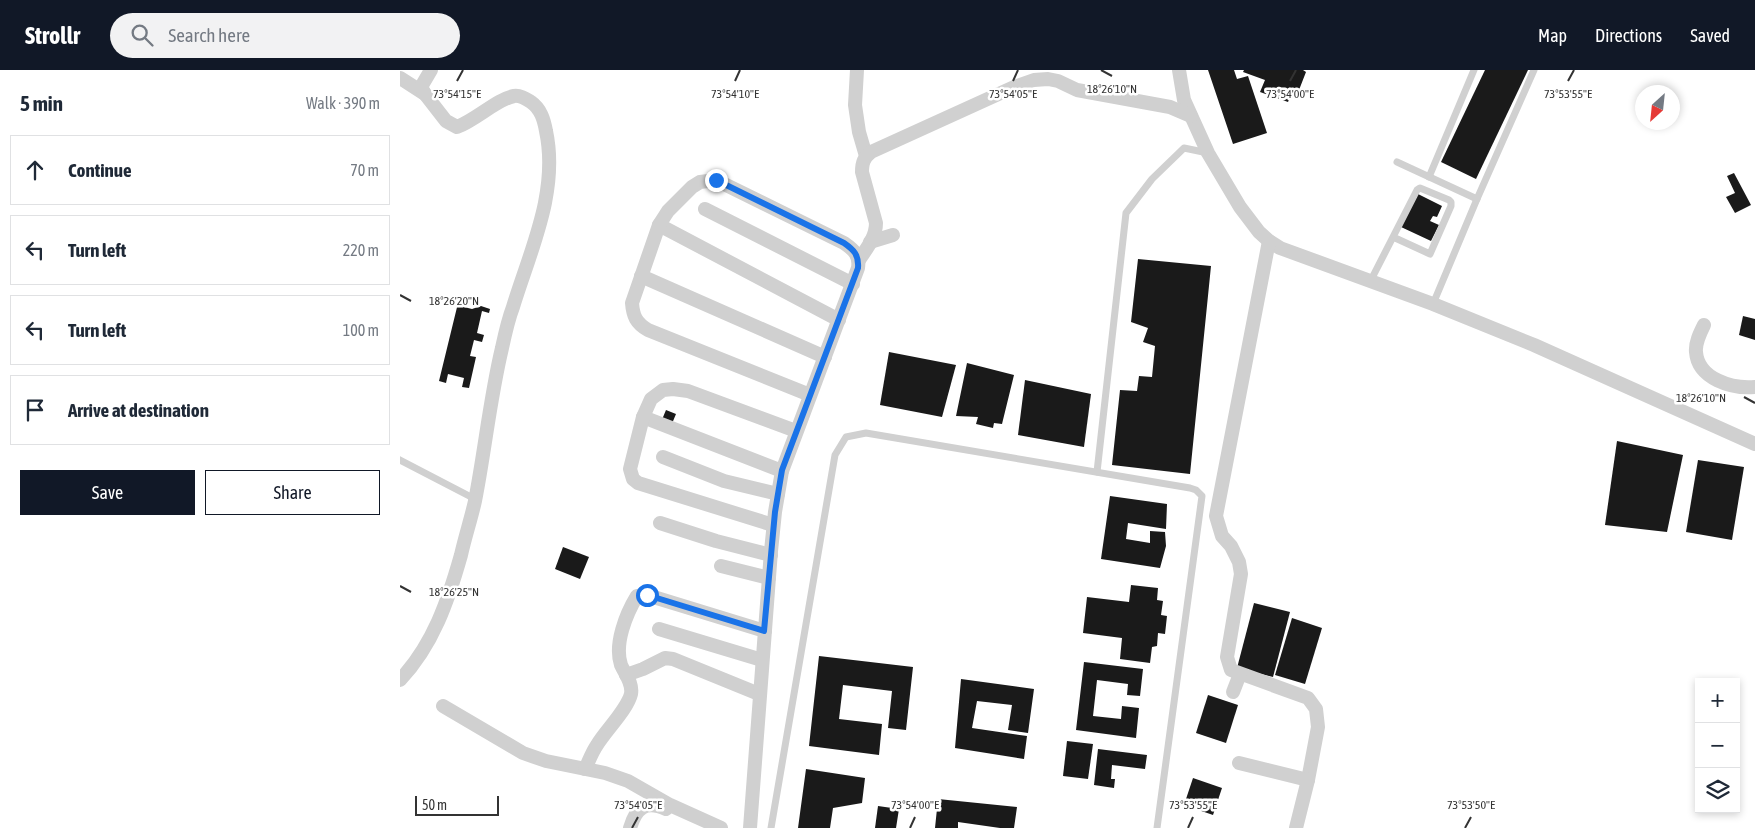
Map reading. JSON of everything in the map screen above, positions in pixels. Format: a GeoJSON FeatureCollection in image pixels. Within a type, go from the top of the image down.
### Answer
{"type":"FeatureCollection","features":[{"type":"Feature","properties":{"kind":"street"},"geometry":{"type":"LineString","coordinates":[[400,680],[410,669],[438,624],[451,590],[475,499],[501,350],[545,205],[550,172],[550,150],[544,119],[532,103],[523,97],[514,96],[504,100],[468,123],[457,126],[446,121],[421,87],[431,70]]}},
{"type":"Feature","properties":{"kind":"street"},"geometry":{"type":"LineString","coordinates":[[858,70],[855,105],[859,132],[866,156]]}},
{"type":"Feature","properties":{"kind":"street"},"geometry":{"type":"LineString","coordinates":[[1179,70],[1184,100],[1208,153],[1240,207],[1259,232],[1269,241],[1280,248],[1371,280],[1534,345],[1755,444]]}},
{"type":"Feature","properties":{"kind":"street"},"geometry":{"type":"LineString","coordinates":[[400,78],[426,94]]}},
{"type":"Feature","properties":{"kind":"street"},"geometry":{"type":"LineString","coordinates":[[750,828],[773,525],[782,470],[853,284],[859,260],[874,236],[876,223],[862,172],[862,164],[866,156],[1014,87],[1034,80],[1048,79],[1058,81],[1077,90],[1170,107],[1191,116]]}},
{"type":"Feature","properties":{"kind":"street"},"geometry":{"type":"LineString","coordinates":[[810,395],[648,330],[636,322],[632,303],[658,225],[668,211],[692,187],[700,182],[716,180],[844,243],[854,250],[859,260]]}},
{"type":"Feature","properties":{"kind":"street"},"geometry":{"type":"LineString","coordinates":[[705,209],[853,284]]}},
{"type":"Feature","properties":{"kind":"street"},"geometry":{"type":"LineString","coordinates":[[658,225],[839,320]]}},
{"type":"Feature","properties":{"kind":"street"},"geometry":{"type":"LineString","coordinates":[[870,242],[893,236]]}},
{"type":"Feature","properties":{"kind":"street"},"geometry":{"type":"LineString","coordinates":[[1269,241],[1216,516],[1222,536],[1231,546],[1239,562],[1241,574],[1227,657],[1231,670],[1308,698],[1316,709],[1318,728],[1296,828]]}},
{"type":"Feature","properties":{"kind":"street"},"geometry":{"type":"LineString","coordinates":[[640,276],[825,357]]}},
{"type":"Feature","properties":{"kind":"street"},"geometry":{"type":"LineString","coordinates":[[1704,325],[1698,337],[1696,351],[1700,367],[1715,379],[1732,386],[1755,387]]}},
{"type":"Feature","properties":{"kind":"street"},"geometry":{"type":"LineString","coordinates":[[773,525],[638,483],[633,479],[630,469],[643,417],[650,398],[663,390],[688,391],[796,431]]}},
{"type":"Feature","properties":{"kind":"street"},"geometry":{"type":"LineString","coordinates":[[643,417],[782,470]]}},
{"type":"Feature","properties":{"kind":"street"},"geometry":{"type":"LineString","coordinates":[[663,457],[724,481],[778,494]]}},
{"type":"Feature","properties":{"kind":"street"},"geometry":{"type":"LineString","coordinates":[[660,523],[716,541],[771,554]]}},
{"type":"Feature","properties":{"kind":"street"},"geometry":{"type":"LineString","coordinates":[[721,566],[769,578]]}},
{"type":"Feature","properties":{"kind":"street"},"geometry":{"type":"LineString","coordinates":[[585,769],[596,746],[626,705],[631,694],[631,685],[620,663],[619,642],[637,596],[641,594],[764,631]]}},
{"type":"Feature","properties":{"kind":"street"},"geometry":{"type":"LineString","coordinates":[[659,629],[762,660]]}},
{"type":"Feature","properties":{"kind":"street"},"geometry":{"type":"LineString","coordinates":[[626,675],[643,670],[665,658],[673,659],[760,694]]}},
{"type":"Feature","properties":{"kind":"street"},"geometry":{"type":"LineString","coordinates":[[1234,692],[1240,674]]}},
{"type":"Feature","properties":{"kind":"street"},"geometry":{"type":"LineString","coordinates":[[443,706],[523,753],[620,779],[721,828]]}},
{"type":"Feature","properties":{"kind":"street"},"geometry":{"type":"LineString","coordinates":[[1239,763],[1308,780]]}},
{"type":"Feature","properties":{"kind":"street"},"geometry":{"type":"LineString","coordinates":[[630,828],[645,791]]}},
{"type":"Feature","properties":{"kind":"street"},"geometry":{"type":"LineString","coordinates":[[639,809],[650,804],[658,806],[708,828]]}},
{"type":"Feature","properties":{"kind":"lane"},"geometry":{"type":"LineString","coordinates":[[1429,177],[1474,70]]}},
{"type":"Feature","properties":{"kind":"lane"},"geometry":{"type":"LineString","coordinates":[[1433,304],[1534,70]]}},
{"type":"Feature","properties":{"kind":"lane"},"geometry":{"type":"LineString","coordinates":[[1097,472],[1126,213],[1152,179],[1184,148],[1208,153]]}},
{"type":"Feature","properties":{"kind":"lane"},"geometry":{"type":"LineString","coordinates":[[1397,162],[1477,199]]}},
{"type":"Feature","properties":{"kind":"lane"},"geometry":{"type":"LineString","coordinates":[[1371,280],[1417,190],[1420,188],[1451,202],[1430,254],[1393,237]]}},
{"type":"Feature","properties":{"kind":"lane"},"geometry":{"type":"LineString","coordinates":[[771,828],[835,455],[846,437],[866,433],[1190,488],[1196,490],[1202,496],[1157,828]]}},
{"type":"Feature","properties":{"kind":"lane"},"geometry":{"type":"LineString","coordinates":[[400,460],[475,499]]}},
{"type":"Feature","properties":{"kind":"building"},"geometry":{"type":"Polygon","coordinates":[[[1208,70],[1234,70],[1237,79],[1248,76],[1267,133],[1233,144],[1208,70]]]}},
{"type":"Feature","properties":{"kind":"building"},"geometry":{"type":"Polygon","coordinates":[[[1244,70],[1303,70],[1306,72],[1299,90],[1293,90],[1288,102],[1260,92],[1265,80],[1243,72],[1244,70]]]}},
{"type":"Feature","properties":{"kind":"building"},"geometry":{"type":"Polygon","coordinates":[[[1485,70],[1528,70],[1476,179],[1441,162],[1485,70]]]}},
{"type":"Feature","properties":{"kind":"building"},"geometry":{"type":"Polygon","coordinates":[[[1734,173],[1751,205],[1735,213],[1726,197],[1735,193],[1727,176],[1734,173]]]}},
{"type":"Feature","properties":{"kind":"building"},"geometry":{"type":"Polygon","coordinates":[[[1416,193],[1442,206],[1437,217],[1433,216],[1430,221],[1439,225],[1431,241],[1401,227],[1416,193]]]}},
{"type":"Feature","properties":{"kind":"building"},"geometry":{"type":"Polygon","coordinates":[[[1138,259],[1211,266],[1190,474],[1112,465],[1120,390],[1137,391],[1139,376],[1152,377],[1155,346],[1143,342],[1148,328],[1131,322],[1138,259]]]}},
{"type":"Feature","properties":{"kind":"building"},"geometry":{"type":"Polygon","coordinates":[[[459,299],[465,300],[464,307],[472,309],[481,306],[490,309],[489,313],[482,311],[477,333],[484,335],[482,342],[474,340],[470,356],[476,357],[469,388],[462,387],[464,378],[448,374],[446,383],[439,381],[459,299]]]}},
{"type":"Feature","properties":{"kind":"building"},"geometry":{"type":"Polygon","coordinates":[[[1743,316],[1755,319],[1755,340],[1739,335],[1743,316]]]}},
{"type":"Feature","properties":{"kind":"building"},"geometry":{"type":"Polygon","coordinates":[[[889,352],[956,365],[942,417],[880,405],[889,352]]]}},
{"type":"Feature","properties":{"kind":"building"},"geometry":{"type":"Polygon","coordinates":[[[967,363],[1014,375],[1002,424],[994,423],[993,428],[976,424],[978,417],[956,416],[967,363]]]}},
{"type":"Feature","properties":{"kind":"building"},"geometry":{"type":"Polygon","coordinates":[[[1025,380],[1091,394],[1084,447],[1018,435],[1025,380]]]}},
{"type":"Feature","properties":{"kind":"building"},"geometry":{"type":"Polygon","coordinates":[[[666,410],[676,414],[671,426],[661,422],[666,410]]]}},
{"type":"Feature","properties":{"kind":"building"},"geometry":{"type":"Polygon","coordinates":[[[1617,441],[1683,455],[1667,532],[1605,525],[1617,441]]]}},
{"type":"Feature","properties":{"kind":"building"},"geometry":{"type":"Polygon","coordinates":[[[1698,460],[1744,467],[1732,540],[1686,532],[1698,460]]]}},
{"type":"Feature","properties":{"kind":"building"},"geometry":{"type":"Polygon","coordinates":[[[1110,496],[1167,504],[1166,529],[1128,523],[1126,539],[1150,543],[1150,531],[1165,532],[1166,546],[1160,568],[1101,559],[1110,496]]]}},
{"type":"Feature","properties":{"kind":"building"},"geometry":{"type":"Polygon","coordinates":[[[563,547],[589,557],[580,579],[555,569],[563,547]]]}},
{"type":"Feature","properties":{"kind":"building"},"geometry":{"type":"Polygon","coordinates":[[[1131,585],[1158,588],[1157,600],[1163,601],[1161,615],[1167,616],[1165,634],[1158,633],[1157,646],[1152,647],[1150,663],[1120,659],[1122,638],[1083,633],[1087,597],[1129,602],[1131,585]]]}},
{"type":"Feature","properties":{"kind":"building"},"geometry":{"type":"Polygon","coordinates":[[[1254,603],[1290,612],[1273,677],[1237,668],[1254,603]]]}},
{"type":"Feature","properties":{"kind":"building"},"geometry":{"type":"Polygon","coordinates":[[[1292,618],[1322,628],[1305,684],[1275,675],[1292,618]]]}},
{"type":"Feature","properties":{"kind":"building"},"geometry":{"type":"Polygon","coordinates":[[[819,656],[913,667],[906,730],[888,728],[892,691],[843,685],[839,719],[882,724],[879,755],[809,746],[819,656]]]}},
{"type":"Feature","properties":{"kind":"building"},"geometry":{"type":"Polygon","coordinates":[[[1084,662],[1143,669],[1140,696],[1127,695],[1128,684],[1097,680],[1093,716],[1121,719],[1122,706],[1139,708],[1136,738],[1076,730],[1084,662]]]}},
{"type":"Feature","properties":{"kind":"building"},"geometry":{"type":"Polygon","coordinates":[[[961,679],[1034,689],[1028,733],[1008,730],[1012,705],[977,701],[972,728],[1027,736],[1024,759],[955,748],[961,679]]]}},
{"type":"Feature","properties":{"kind":"building"},"geometry":{"type":"Polygon","coordinates":[[[1208,695],[1238,705],[1226,743],[1196,733],[1208,695]]]}},
{"type":"Feature","properties":{"kind":"building"},"geometry":{"type":"Polygon","coordinates":[[[1067,741],[1093,744],[1088,779],[1063,776],[1067,741]]]}},
{"type":"Feature","properties":{"kind":"building"},"geometry":{"type":"Polygon","coordinates":[[[1098,749],[1147,755],[1145,769],[1112,765],[1111,779],[1115,779],[1114,788],[1094,785],[1098,749]]]}},
{"type":"Feature","properties":{"kind":"building"},"geometry":{"type":"Polygon","coordinates":[[[806,769],[865,778],[862,803],[833,808],[830,828],[798,828],[806,769]]]}},
{"type":"Feature","properties":{"kind":"building"},"geometry":{"type":"Polygon","coordinates":[[[1193,778],[1222,788],[1213,815],[1184,805],[1193,778]]]}},
{"type":"Feature","properties":{"kind":"building"},"geometry":{"type":"Polygon","coordinates":[[[938,799],[1017,807],[1014,828],[958,822],[958,828],[935,828],[938,799]]]}},
{"type":"Feature","properties":{"kind":"building"},"geometry":{"type":"Polygon","coordinates":[[[878,806],[899,809],[896,828],[875,828],[878,806]]]}},
{"type":"Feature","properties":{"kind":"route"},"geometry":{"type":"LineString","coordinates":[[647,595],[764,631],[775,512],[782,470],[858,268],[859,260],[854,250],[844,243],[716,180]]}}]}
